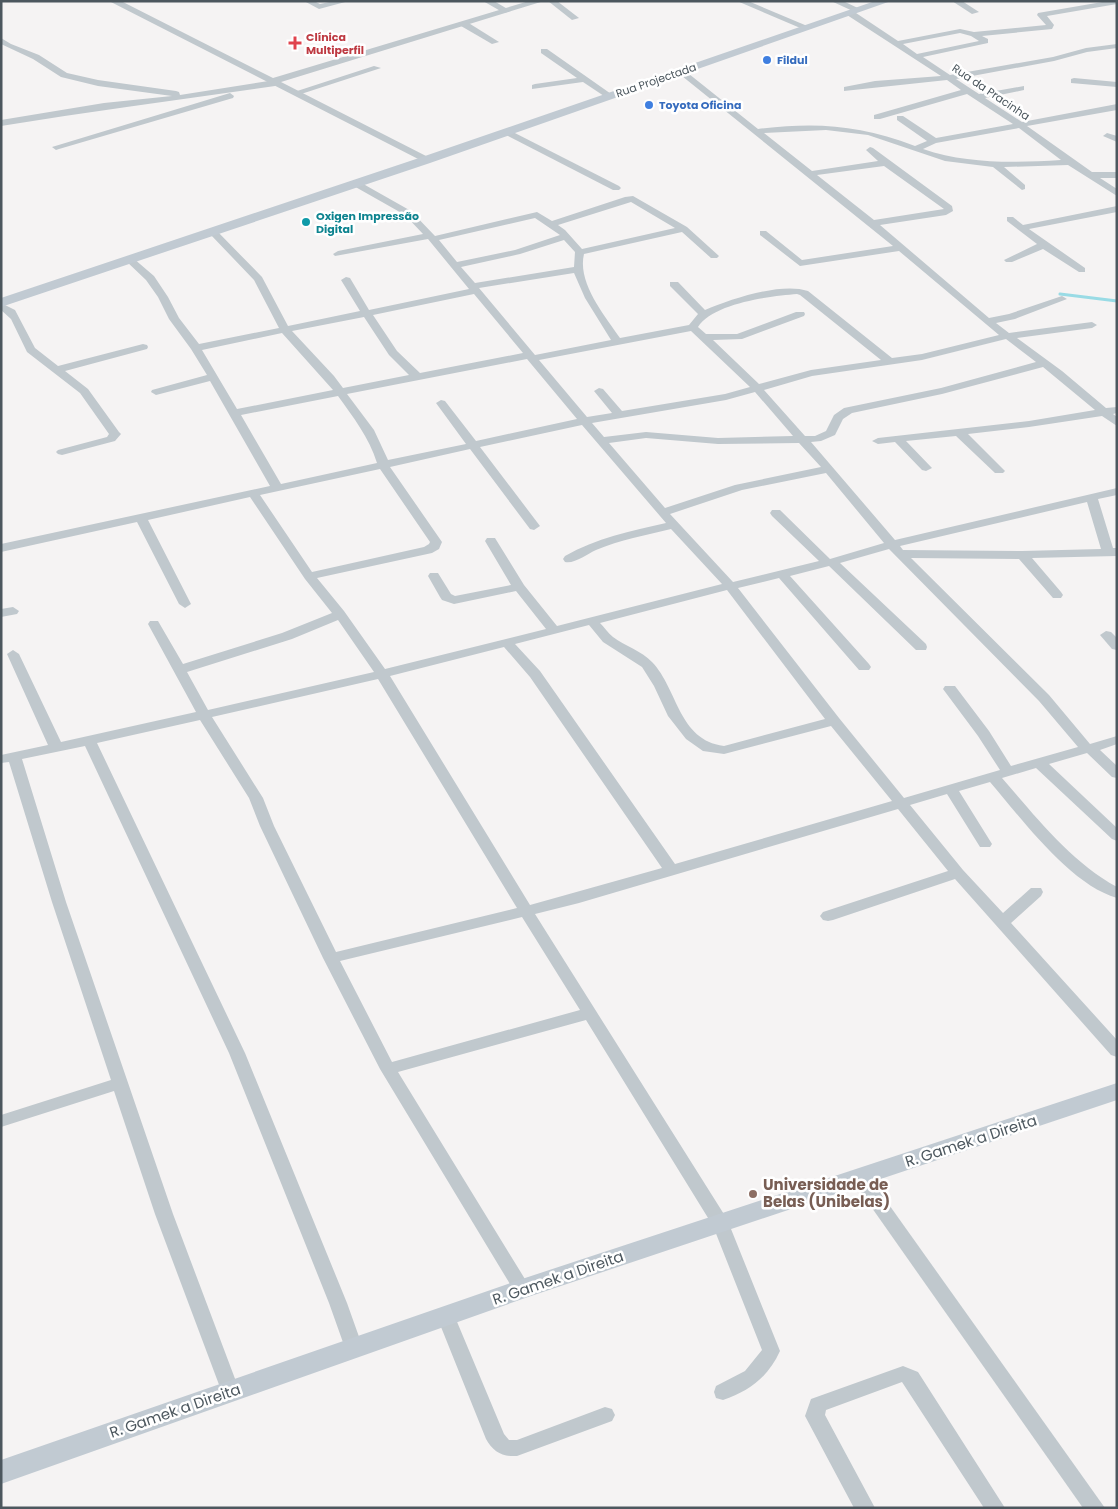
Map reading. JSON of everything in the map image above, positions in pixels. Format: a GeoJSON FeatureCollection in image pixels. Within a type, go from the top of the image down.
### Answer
{"type":"FeatureCollection","features":[{"type":"Feature","properties":{"kind":"main road","name":"Rua Projectada"},"geometry":{"type":"LineString","coordinates":[[1,305],[886,1]]}},
{"type":"Feature","properties":{"kind":"main road","name":"R. Gamek a Direita"},"geometry":{"type":"LineString","coordinates":[[1,1472],[522,1289],[1117,1092]]}},
{"type":"Feature","properties":{"kind":"street"},"geometry":{"type":"LineString","coordinates":[[113,1],[426,160]]}},
{"type":"Feature","properties":{"kind":"street"},"geometry":{"type":"LineString","coordinates":[[308,1],[319,8],[345,1]]}},
{"type":"Feature","properties":{"kind":"street"},"geometry":{"type":"LineString","coordinates":[[487,1],[507,11]]}},
{"type":"Feature","properties":{"kind":"street"},"geometry":{"type":"LineString","coordinates":[[56,147],[236,95],[540,1]]}},
{"type":"Feature","properties":{"kind":"street"},"geometry":{"type":"LineString","coordinates":[[552,1],[575,18]]}},
{"type":"Feature","properties":{"kind":"street"},"geometry":{"type":"LineString","coordinates":[[741,1],[808,28]]}},
{"type":"Feature","properties":{"kind":"street","name":"Rua da Pracinha"},"geometry":{"type":"LineString","coordinates":[[835,1],[854,11],[1117,193]]}},
{"type":"Feature","properties":{"kind":"street"},"geometry":{"type":"LineString","coordinates":[[956,1],[975,12]]}},
{"type":"Feature","properties":{"kind":"street"},"geometry":{"type":"LineString","coordinates":[[898,43],[960,31],[974,34],[1049,27],[1050,25],[1041,15],[1117,2]]}},
{"type":"Feature","properties":{"kind":"street"},"geometry":{"type":"LineString","coordinates":[[464,24],[495,42]]}},
{"type":"Feature","properties":{"kind":"street"},"geometry":{"type":"LineString","coordinates":[[917,56],[985,41],[974,34]]}},
{"type":"Feature","properties":{"kind":"street"},"geometry":{"type":"LineString","coordinates":[[1,40],[5,47],[36,57],[64,75],[98,82],[190,95]]}},
{"type":"Feature","properties":{"kind":"street"},"geometry":{"type":"LineString","coordinates":[[847,89],[950,78],[1117,46]]}},
{"type":"Feature","properties":{"kind":"street"},"geometry":{"type":"LineString","coordinates":[[544,51],[610,96]]}},
{"type":"Feature","properties":{"kind":"street"},"geometry":{"type":"LineString","coordinates":[[295,93],[377,68]]}},
{"type":"Feature","properties":{"kind":"street"},"geometry":{"type":"LineString","coordinates":[[681,72],[872,223],[899,248],[987,321],[1045,363],[1117,423]]}},
{"type":"Feature","properties":{"kind":"street"},"geometry":{"type":"LineString","coordinates":[[535,87],[584,79]]}},
{"type":"Feature","properties":{"kind":"street"},"geometry":{"type":"LineString","coordinates":[[1074,80],[1117,85]]}},
{"type":"Feature","properties":{"kind":"street"},"geometry":{"type":"LineString","coordinates":[[4,123],[112,105],[163,100],[274,82]]}},
{"type":"Feature","properties":{"kind":"street"},"geometry":{"type":"LineString","coordinates":[[976,97],[1021,88]]}},
{"type":"Feature","properties":{"kind":"street"},"geometry":{"type":"LineString","coordinates":[[877,117],[967,91]]}},
{"type":"Feature","properties":{"kind":"street"},"geometry":{"type":"LineString","coordinates":[[4,123],[126,112],[236,95]]}},
{"type":"Feature","properties":{"kind":"street"},"geometry":{"type":"LineString","coordinates":[[914,149],[934,141],[1117,107]]}},
{"type":"Feature","properties":{"kind":"street"},"geometry":{"type":"LineString","coordinates":[[1091,111],[1103,119]]}},
{"type":"Feature","properties":{"kind":"street"},"geometry":{"type":"LineString","coordinates":[[1,118],[4,123]]}},
{"type":"Feature","properties":{"kind":"street"},"geometry":{"type":"LineString","coordinates":[[900,118],[934,141]]}},
{"type":"Feature","properties":{"kind":"street"},"geometry":{"type":"LineString","coordinates":[[755,132],[801,127],[852,130],[885,138],[948,159],[997,166],[1070,162]]}},
{"type":"Feature","properties":{"kind":"street"},"geometry":{"type":"LineString","coordinates":[[506,132],[616,188]]}},
{"type":"Feature","properties":{"kind":"street"},"geometry":{"type":"LineString","coordinates":[[1107,136],[1117,140]]}},
{"type":"Feature","properties":{"kind":"street"},"geometry":{"type":"LineString","coordinates":[[870,150],[949,208],[948,211],[943,213],[872,223]]}},
{"type":"Feature","properties":{"kind":"street"},"geometry":{"type":"LineString","coordinates":[[808,174],[886,163]]}},
{"type":"Feature","properties":{"kind":"street"},"geometry":{"type":"LineString","coordinates":[[997,166],[1022,187]]}},
{"type":"Feature","properties":{"kind":"street"},"geometry":{"type":"LineString","coordinates":[[1090,175],[1117,173]]}},
{"type":"Feature","properties":{"kind":"street"},"geometry":{"type":"LineString","coordinates":[[355,183],[408,213],[432,237],[601,441],[730,586],[834,721],[958,873],[1117,1051]]}},
{"type":"Feature","properties":{"kind":"street"},"geometry":{"type":"LineString","coordinates":[[552,224],[628,199],[636,200],[684,229],[714,256]]}},
{"type":"Feature","properties":{"kind":"street"},"geometry":{"type":"LineString","coordinates":[[1022,228],[1117,209]]}},
{"type":"Feature","properties":{"kind":"street"},"geometry":{"type":"LineString","coordinates":[[338,254],[537,215],[552,224],[580,252]]}},
{"type":"Feature","properties":{"kind":"street"},"geometry":{"type":"LineString","coordinates":[[1010,219],[1044,245],[1082,270]]}},
{"type":"Feature","properties":{"kind":"street"},"geometry":{"type":"LineString","coordinates":[[580,252],[684,229]]}},
{"type":"Feature","properties":{"kind":"street"},"geometry":{"type":"LineString","coordinates":[[213,232],[258,278],[276,316],[285,330],[316,362],[340,391],[368,430],[383,459],[384,466],[436,542],[435,546],[428,550],[309,576]]}},
{"type":"Feature","properties":{"kind":"street"},"geometry":{"type":"LineString","coordinates":[[764,232],[800,263],[899,248]]}},
{"type":"Feature","properties":{"kind":"street"},"geometry":{"type":"LineString","coordinates":[[455,265],[517,252],[566,237]]}},
{"type":"Feature","properties":{"kind":"street"},"geometry":{"type":"LineString","coordinates":[[1008,260],[1044,245]]}},
{"type":"Feature","properties":{"kind":"street"},"geometry":{"type":"LineString","coordinates":[[580,252],[577,260],[590,300],[618,342]]}},
{"type":"Feature","properties":{"kind":"street"},"geometry":{"type":"LineString","coordinates":[[130,260],[150,278],[163,297],[174,319],[196,348],[278,489]]}},
{"type":"Feature","properties":{"kind":"street"},"geometry":{"type":"LineString","coordinates":[[196,348],[365,314],[474,289],[580,269]]}},
{"type":"Feature","properties":{"kind":"street"},"geometry":{"type":"LineString","coordinates":[[346,280],[365,314],[393,353],[417,377]]}},
{"type":"Feature","properties":{"kind":"street"},"geometry":{"type":"LineString","coordinates":[[674,284],[704,314]]}},
{"type":"Feature","properties":{"kind":"street"},"geometry":{"type":"LineString","coordinates":[[693,328],[694,323],[704,314],[734,302],[798,291],[804,293],[890,362]]}},
{"type":"Feature","properties":{"kind":"street"},"geometry":{"type":"LineString","coordinates":[[987,321],[1011,317],[1062,299]]}},
{"type":"Feature","properties":{"kind":"street"},"geometry":{"type":"LineString","coordinates":[[1,305],[11,312],[31,350],[55,370],[84,390],[115,434],[111,439],[62,452]]}},
{"type":"Feature","properties":{"kind":"street"},"geometry":{"type":"LineString","coordinates":[[703,337],[738,337],[800,314]]}},
{"type":"Feature","properties":{"kind":"street"},"geometry":{"type":"LineString","coordinates":[[1,548],[473,447],[585,421],[726,397],[756,387],[812,373],[952,351],[1006,336],[1092,325]]}},
{"type":"Feature","properties":{"kind":"street"},"geometry":{"type":"LineString","coordinates":[[234,413],[340,391],[693,328]]}},
{"type":"Feature","properties":{"kind":"street"},"geometry":{"type":"LineString","coordinates":[[693,328],[756,387],[896,549],[986,638],[1089,748],[1117,774]]}},
{"type":"Feature","properties":{"kind":"street"},"geometry":{"type":"LineString","coordinates":[[55,370],[143,347]]}},
{"type":"Feature","properties":{"kind":"street"},"geometry":{"type":"LineString","coordinates":[[601,441],[646,435],[718,441],[818,439],[826,437],[831,433],[838,417],[848,410],[942,391],[1045,363]]}},
{"type":"Feature","properties":{"kind":"street"},"geometry":{"type":"LineString","coordinates":[[156,392],[213,377]]}},
{"type":"Feature","properties":{"kind":"street"},"geometry":{"type":"LineString","coordinates":[[599,391],[619,415]]}},
{"type":"Feature","properties":{"kind":"street"},"geometry":{"type":"LineString","coordinates":[[441,403],[534,526]]}},
{"type":"Feature","properties":{"kind":"street"},"geometry":{"type":"LineString","coordinates":[[878,441],[960,433],[1117,410]]}},
{"type":"Feature","properties":{"kind":"street"},"geometry":{"type":"LineString","coordinates":[[960,433],[999,471]]}},
{"type":"Feature","properties":{"kind":"street"},"geometry":{"type":"LineString","coordinates":[[898,439],[926,468]]}},
{"type":"Feature","properties":{"kind":"street"},"geometry":{"type":"LineString","coordinates":[[663,512],[758,482],[828,469]]}},
{"type":"Feature","properties":{"kind":"street"},"geometry":{"type":"LineString","coordinates":[[231,1392],[164,1214],[8,757],[382,674],[730,586],[896,549],[1117,491]]}},
{"type":"Feature","properties":{"kind":"street"},"geometry":{"type":"LineString","coordinates":[[253,494],[309,576],[340,614],[382,674],[526,911],[721,1224],[771,1350],[762,1368],[748,1380],[723,1392]]}},
{"type":"Feature","properties":{"kind":"street"},"geometry":{"type":"LineString","coordinates":[[896,549],[1022,555],[1113,551],[1092,497]]}},
{"type":"Feature","properties":{"kind":"street"},"geometry":{"type":"LineString","coordinates":[[776,513],[921,647]]}},
{"type":"Feature","properties":{"kind":"street"},"geometry":{"type":"LineString","coordinates":[[141,518],[185,604]]}},
{"type":"Feature","properties":{"kind":"street"},"geometry":{"type":"LineString","coordinates":[[569,559],[578,553],[603,544],[674,525]]}},
{"type":"Feature","properties":{"kind":"street"},"geometry":{"type":"LineString","coordinates":[[491,542],[519,587],[555,631]]}},
{"type":"Feature","properties":{"kind":"street"},"geometry":{"type":"LineString","coordinates":[[1022,555],[1057,595]]}},
{"type":"Feature","properties":{"kind":"street"},"geometry":{"type":"LineString","coordinates":[[782,574],[864,667]]}},
{"type":"Feature","properties":{"kind":"street"},"geometry":{"type":"LineString","coordinates":[[434,576],[446,597],[454,600],[519,587]]}},
{"type":"Feature","properties":{"kind":"street"},"geometry":{"type":"LineString","coordinates":[[178,670],[287,636],[340,614]]}},
{"type":"Feature","properties":{"kind":"street"},"geometry":{"type":"LineString","coordinates":[[592,621],[608,639],[646,664],[682,726],[699,743],[708,748],[724,750],[834,721]]}},
{"type":"Feature","properties":{"kind":"street"},"geometry":{"type":"LineString","coordinates":[[154,624],[203,713],[256,798],[267,826],[331,958],[388,1069],[522,1289]]}},
{"type":"Feature","properties":{"kind":"street"},"geometry":{"type":"LineString","coordinates":[[1106,635],[1117,646]]}},
{"type":"Feature","properties":{"kind":"street"},"geometry":{"type":"LineString","coordinates":[[506,642],[535,674],[671,870]]}},
{"type":"Feature","properties":{"kind":"street"},"geometry":{"type":"LineString","coordinates":[[13,654],[56,747]]}},
{"type":"Feature","properties":{"kind":"street"},"geometry":{"type":"LineString","coordinates":[[950,689],[984,734],[1008,772]]}},
{"type":"Feature","properties":{"kind":"street"},"geometry":{"type":"LineString","coordinates":[[89,740],[237,1054],[335,1294],[354,1348]]}},
{"type":"Feature","properties":{"kind":"street"},"geometry":{"type":"LineString","coordinates":[[331,958],[574,899],[1117,740]]}},
{"type":"Feature","properties":{"kind":"street"},"geometry":{"type":"LineString","coordinates":[[1039,763],[1117,836]]}},
{"type":"Feature","properties":{"kind":"street"},"geometry":{"type":"LineString","coordinates":[[993,776],[1031,820],[1078,869],[1105,888],[1117,893]]}},
{"type":"Feature","properties":{"kind":"street"},"geometry":{"type":"LineString","coordinates":[[951,789],[985,844]]}},
{"type":"Feature","properties":{"kind":"street"},"geometry":{"type":"LineString","coordinates":[[828,916],[958,873]]}},
{"type":"Feature","properties":{"kind":"street"},"geometry":{"type":"LineString","coordinates":[[1002,922],[1036,892]]}},
{"type":"Feature","properties":{"kind":"street"},"geometry":{"type":"LineString","coordinates":[[388,1069],[591,1013]]}},
{"type":"Feature","properties":{"kind":"street"},"geometry":{"type":"LineString","coordinates":[[1,1121],[120,1082]]}},
{"type":"Feature","properties":{"kind":"street"},"geometry":{"type":"LineString","coordinates":[[859,1176],[1095,1508]]}},
{"type":"Feature","properties":{"kind":"street"},"geometry":{"type":"LineString","coordinates":[[446,1316],[496,1439],[501,1446],[510,1449],[517,1448],[605,1415]]}},
{"type":"Feature","properties":{"kind":"street"},"geometry":{"type":"LineString","coordinates":[[865,1508],[815,1416],[815,1412],[818,1405],[903,1374],[911,1378],[995,1508]]}},
{"type":"Feature","properties":{"kind":"waterway"},"geometry":{"type":"LineString","coordinates":[[1060,294],[1117,301]]}},
{"type":"Feature","properties":{"kind":"place","name":"Clínica Multiperfil"},"geometry":{"type":"Point","coordinates":[295,43]}},
{"type":"Feature","properties":{"kind":"place","name":"Fildul"},"geometry":{"type":"Point","coordinates":[767,60]}},
{"type":"Feature","properties":{"kind":"place","name":"Toyota Oficina"},"geometry":{"type":"Point","coordinates":[649,105]}},
{"type":"Feature","properties":{"kind":"place","name":"Oxigen Impressão Digital"},"geometry":{"type":"Point","coordinates":[306,222]}},
{"type":"Feature","properties":{"kind":"place","name":"Universidade de Belas (Unibelas)"},"geometry":{"type":"Point","coordinates":[753,1194]}}]}
